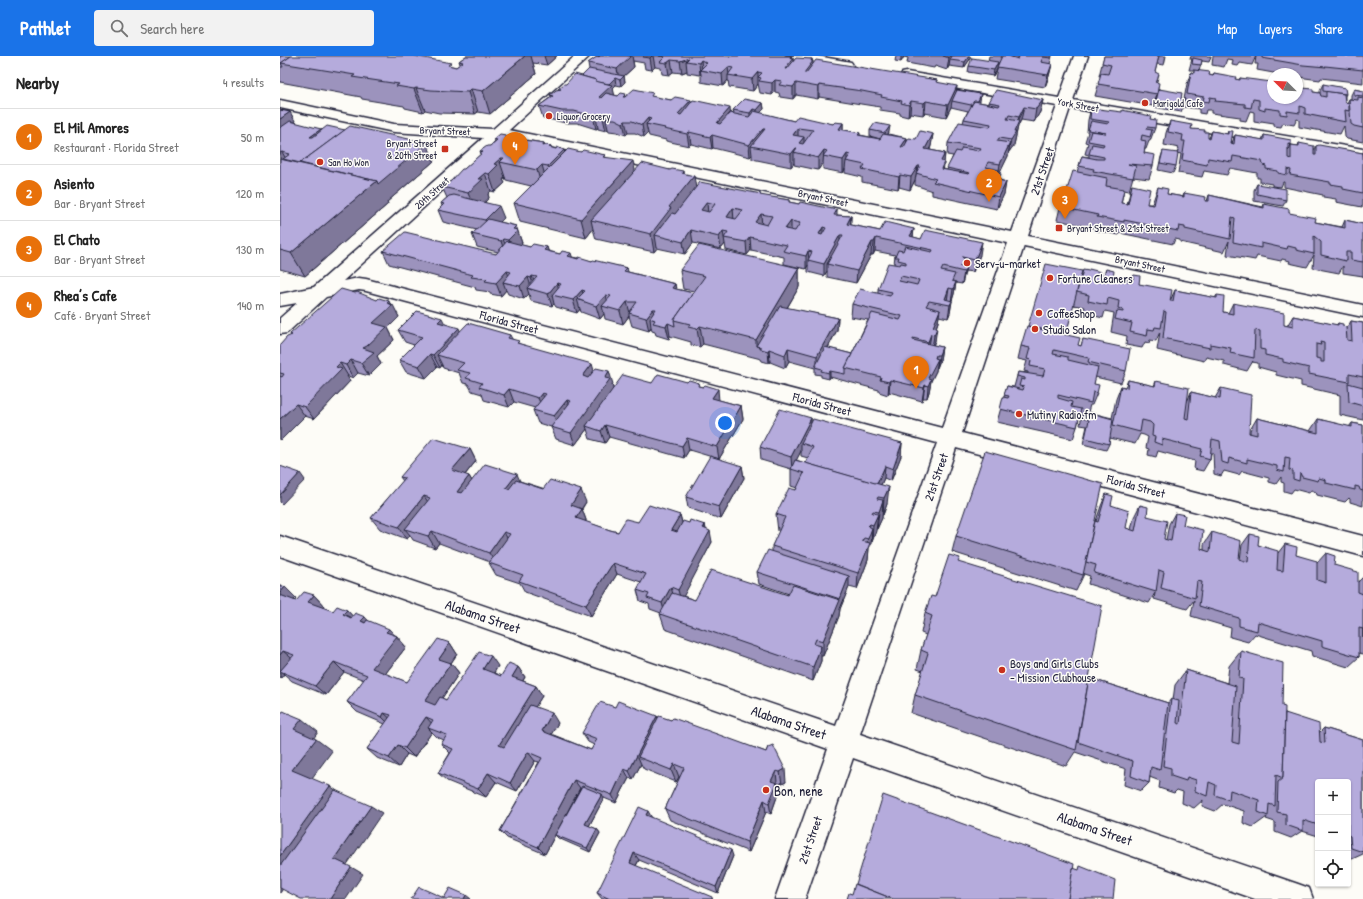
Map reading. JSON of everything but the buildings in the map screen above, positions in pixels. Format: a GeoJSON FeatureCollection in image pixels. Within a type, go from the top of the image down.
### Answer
{"type":"FeatureCollection","features":[{"type":"Feature","properties":{"kind":"street","name":"20th Street"},"geometry":{"type":"LineString","coordinates":[[280,328],[583,56]]}},
{"type":"Feature","properties":{"kind":"street"},"geometry":{"type":"LineString","coordinates":[[794,56],[862,68]]}},
{"type":"Feature","properties":{"kind":"street","name":"21st Street"},"geometry":{"type":"LineString","coordinates":[[790,899],[1081,56]]}},
{"type":"Feature","properties":{"kind":"street","name":"York Street"},"geometry":{"type":"LineString","coordinates":[[893,73],[1363,154]]}},
{"type":"Feature","properties":{"kind":"street","name":"Bryant Street"},"geometry":{"type":"LineString","coordinates":[[280,104],[394,128],[422,131],[518,135],[1363,311]]}},
{"type":"Feature","properties":{"kind":"street","name":"Florida Street"},"geometry":{"type":"LineString","coordinates":[[280,300],[359,284],[366,285],[1363,546]]}},
{"type":"Feature","properties":{"kind":"street","name":"Alabama Street"},"geometry":{"type":"LineString","coordinates":[[280,546],[1298,899]]}},
{"type":"Feature","properties":{"kind":"place","name":"Marigold Cafe"},"geometry":{"type":"Point","coordinates":[1145,103]}},
{"type":"Feature","properties":{"kind":"place","name":"Liquor Grocery"},"geometry":{"type":"Point","coordinates":[549,116]}},
{"type":"Feature","properties":{"kind":"place","name":"Bryant Street & 20th Street"},"geometry":{"type":"Point","coordinates":[445,149]}},
{"type":"Feature","properties":{"kind":"place","name":"San Ho Won"},"geometry":{"type":"Point","coordinates":[320,162]}},
{"type":"Feature","properties":{"kind":"place","name":"Rhea’s Cafe"},"geometry":{"type":"Point","coordinates":[515,165]}},
{"type":"Feature","properties":{"kind":"place","name":"Asiento"},"geometry":{"type":"Point","coordinates":[989,202]}},
{"type":"Feature","properties":{"kind":"place","name":"El Chato"},"geometry":{"type":"Point","coordinates":[1065,219]}},
{"type":"Feature","properties":{"kind":"place","name":"Bryant Street & 21st Street"},"geometry":{"type":"Point","coordinates":[1059,228]}},
{"type":"Feature","properties":{"kind":"place","name":"Serv-u-market"},"geometry":{"type":"Point","coordinates":[967,263]}},
{"type":"Feature","properties":{"kind":"place","name":"Fortune Cleaners"},"geometry":{"type":"Point","coordinates":[1050,278]}},
{"type":"Feature","properties":{"kind":"place","name":"CoffeeShop"},"geometry":{"type":"Point","coordinates":[1039,313]}},
{"type":"Feature","properties":{"kind":"place","name":"Studio Salon"},"geometry":{"type":"Point","coordinates":[1035,329]}},
{"type":"Feature","properties":{"kind":"place","name":"El Mil Amores"},"geometry":{"type":"Point","coordinates":[916,389]}},
{"type":"Feature","properties":{"kind":"place","name":"Mutiny Radio.fm"},"geometry":{"type":"Point","coordinates":[1019,414]}},
{"type":"Feature","properties":{"kind":"place","name":"Boys and Girls Clubs - Mission Clubhouse"},"geometry":{"type":"Point","coordinates":[1002,670]}},
{"type":"Feature","properties":{"kind":"place","name":"Bon, nene"},"geometry":{"type":"Point","coordinates":[766,790]}}]}
